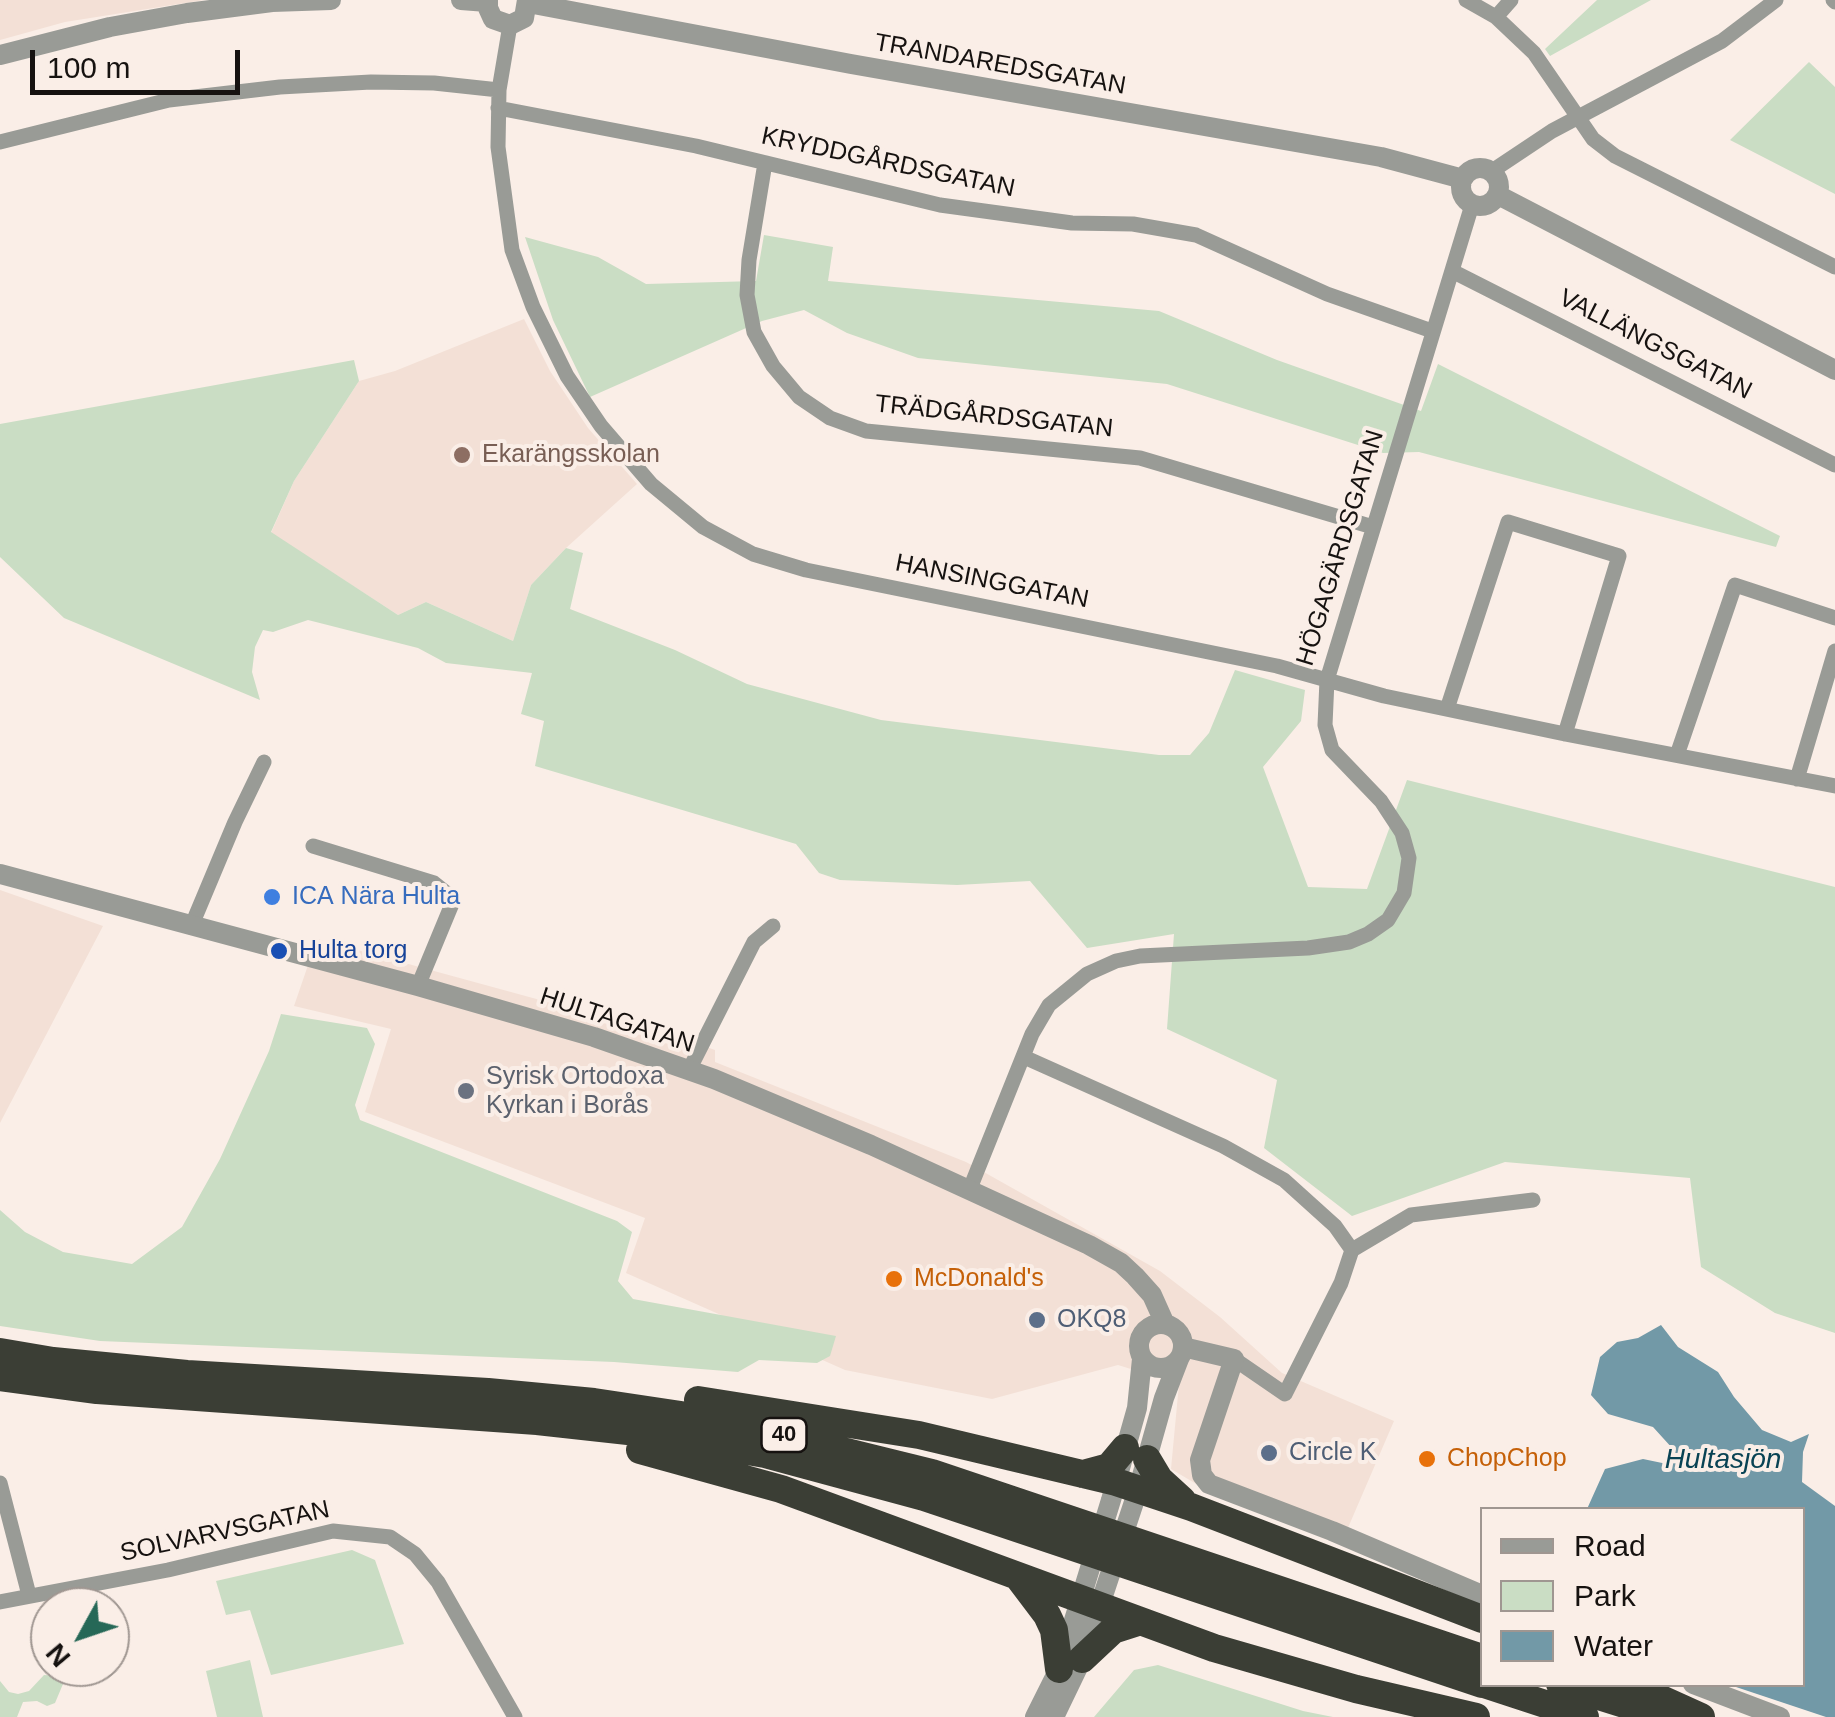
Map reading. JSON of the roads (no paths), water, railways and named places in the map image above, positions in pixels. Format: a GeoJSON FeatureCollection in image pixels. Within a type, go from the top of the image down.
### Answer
{"type":"FeatureCollection","features":[{"type":"Feature","properties":{"kind":"highway","name":"40"},"geometry":{"type":"LineString","coordinates":[[0,1352],[53,1362],[187,1374],[594,1402],[721,1422],[932,1473],[1480,1657]]}},
{"type":"Feature","properties":{"kind":"highway","name":"40"},"geometry":{"type":"LineString","coordinates":[[0,1377],[97,1390],[537,1421],[637,1432],[765,1454],[892,1488],[1480,1683]]}},
{"type":"Feature","properties":{"kind":"highway"},"geometry":{"type":"LineString","coordinates":[[488,1392],[584,1388],[656,1394],[918,1435],[1084,1474],[1124,1495],[1191,1507],[1480,1618]]}},
{"type":"Feature","properties":{"kind":"highway"},"geometry":{"type":"LineString","coordinates":[[537,1421],[781,1488],[1018,1577],[1093,1596],[1138,1622],[1338,1684],[1476,1717]]}},
{"type":"Feature","properties":{"kind":"highway"},"geometry":{"type":"LineString","coordinates":[[1084,1474],[1136,1453],[1191,1507]]}},
{"type":"Feature","properties":{"kind":"highway"},"geometry":{"type":"LineString","coordinates":[[1018,1577],[1047,1615],[1071,1664],[1113,1630],[1138,1622]]}},
{"type":"Feature","properties":{"kind":"highway","name":"40"},"geometry":{"type":"LineString","coordinates":[[1492,1687],[1584,1717]]}},
{"type":"Feature","properties":{"kind":"highway"},"geometry":{"type":"LineString","coordinates":[[1570,1687],[1666,1717]]}},
{"type":"Feature","properties":{"kind":"highway"},"geometry":{"type":"LineString","coordinates":[[1635,1687],[1701,1717]]}},
{"type":"Feature","properties":{"kind":"street"},"geometry":{"type":"LineString","coordinates":[[0,55],[110,27],[187,13],[272,2],[331,0]]}},
{"type":"Feature","properties":{"kind":"street"},"geometry":{"type":"LineString","coordinates":[[462,0],[488,1],[494,19],[510,24],[524,18],[528,2]]}},
{"type":"Feature","properties":{"kind":"street"},"geometry":{"type":"LineString","coordinates":[[1466,0],[1496,17],[1534,53],[1593,139],[1615,156],[1835,267]]}},
{"type":"Feature","properties":{"kind":"street"},"geometry":{"type":"LineString","coordinates":[[1496,17],[1510,0]]}},
{"type":"Feature","properties":{"kind":"street"},"geometry":{"type":"LineString","coordinates":[[1492,171],[1499,182],[1498,195],[1487,205],[1472,205],[1462,194],[1463,179],[1476,168],[1492,171],[1578,117],[1722,41],[1776,0]]}},
{"type":"Feature","properties":{"kind":"street","name":"TRANDAREDSGATAN"},"geometry":{"type":"LineString","coordinates":[[528,2],[834,61],[1381,156],[1463,179]]}},
{"type":"Feature","properties":{"kind":"street","name":"HANSINGGATAN"},"geometry":{"type":"LineString","coordinates":[[510,24],[498,108],[498,146],[512,250],[541,326],[567,376],[601,426],[651,484],[704,527],[753,554],[806,570],[1260,662],[1384,696],[1564,734],[1835,786]]}},
{"type":"Feature","properties":{"kind":"street"},"geometry":{"type":"LineString","coordinates":[[0,142],[169,100],[280,87],[371,82],[500,90]]}},
{"type":"Feature","properties":{"kind":"street","name":"KRYDDGÅRDSGATAN"},"geometry":{"type":"LineString","coordinates":[[498,108],[696,146],[940,205],[1072,223],[1133,224],[1196,235],[1327,294],[1432,331]]}},
{"type":"Feature","properties":{"kind":"street","name":"TRÄDGÅRDSGATAN"},"geometry":{"type":"LineString","coordinates":[[766,163],[749,260],[747,296],[754,332],[773,366],[799,397],[830,418],[866,431],[1140,458],[1373,527]]}},
{"type":"Feature","properties":{"kind":"street"},"geometry":{"type":"LineString","coordinates":[[1498,195],[1835,370]]}},
{"type":"Feature","properties":{"kind":"street","name":"HÖGAGÄRDSGATAN"},"geometry":{"type":"LineString","coordinates":[[969,1191],[1032,1034],[1049,1004],[1087,974],[1140,956],[1308,948],[1349,942],[1388,920],[1404,892],[1409,858],[1402,833],[1381,802],[1332,750],[1325,725],[1327,680],[1472,205]]}},
{"type":"Feature","properties":{"kind":"street","name":"VALLÄNGSGATAN"},"geometry":{"type":"LineString","coordinates":[[1452,271],[1835,465]]}},
{"type":"Feature","properties":{"kind":"street"},"geometry":{"type":"LineString","coordinates":[[1448,709],[1508,522],[1619,556],[1564,734]]}},
{"type":"Feature","properties":{"kind":"street"},"geometry":{"type":"LineString","coordinates":[[1678,755],[1735,585],[1835,618]]}},
{"type":"Feature","properties":{"kind":"street"},"geometry":{"type":"LineString","coordinates":[[1797,779],[1835,652]]}},
{"type":"Feature","properties":{"kind":"street"},"geometry":{"type":"LineString","coordinates":[[191,926],[234,822],[264,762]]}},
{"type":"Feature","properties":{"kind":"street"},"geometry":{"type":"LineString","coordinates":[[312,846],[434,883],[449,895],[452,904],[418,986]]}},
{"type":"Feature","properties":{"kind":"street","name":"HULTAGATAN"},"geometry":{"type":"LineString","coordinates":[[0,874],[418,986],[594,1037],[689,1070],[871,1145],[1121,1263],[1152,1295],[1164,1324],[1177,1331],[1181,1353]]}},
{"type":"Feature","properties":{"kind":"street"},"geometry":{"type":"LineString","coordinates":[[689,1070],[754,942],[773,926]]}},
{"type":"Feature","properties":{"kind":"street"},"geometry":{"type":"LineString","coordinates":[[1024,1057],[1223,1146],[1284,1180],[1335,1226],[1352,1250]]}},
{"type":"Feature","properties":{"kind":"street"},"geometry":{"type":"LineString","coordinates":[[1142,1359],[1161,1369],[1181,1353],[1234,1359],[1286,1394],[1341,1283],[1352,1250],[1411,1214],[1532,1200]]}},
{"type":"Feature","properties":{"kind":"street"},"geometry":{"type":"LineString","coordinates":[[1136,1453],[1142,1359],[1138,1342],[1144,1332],[1164,1324]]}},
{"type":"Feature","properties":{"kind":"street"},"geometry":{"type":"LineString","coordinates":[[1054,1717],[1136,1453],[1181,1353]]}},
{"type":"Feature","properties":{"kind":"street"},"geometry":{"type":"LineString","coordinates":[[1234,1359],[1200,1460],[1200,1470],[1209,1484],[1332,1530],[1480,1595]]}},
{"type":"Feature","properties":{"kind":"street"},"geometry":{"type":"LineString","coordinates":[[0,1483],[29,1596]]}},
{"type":"Feature","properties":{"kind":"street","name":"SOLVARVSGATAN"},"geometry":{"type":"LineString","coordinates":[[0,1602],[168,1570],[333,1531],[390,1537],[415,1554],[438,1582],[515,1717]]}},
{"type":"Feature","properties":{"kind":"street"},"geometry":{"type":"LineString","coordinates":[[1035,1717],[1071,1664]]}},
{"type":"Feature","properties":{"kind":"street"},"geometry":{"type":"LineString","coordinates":[[1701,1687],[1780,1717]]}},
{"type":"Feature","properties":{"kind":"water","name":"Hultasjön"},"geometry":{"type":"Polygon","coordinates":[[[1661,1325],[1678,1347],[1718,1372],[1762,1430],[1791,1442],[1809,1434],[1803,1452],[1802,1482],[1835,1506],[1835,1717],[1736,1687],[1805,1687],[1805,1507],[1588,1507],[1605,1469],[1643,1459],[1667,1464],[1673,1449],[1653,1427],[1608,1414],[1591,1395],[1600,1357],[1617,1342],[1638,1338],[1661,1325]]]}},
{"type":"Feature","properties":{"kind":"place","name":"Ekarängsskolan"},"geometry":{"type":"Point","coordinates":[462,455]}},
{"type":"Feature","properties":{"kind":"place","name":"ICA Nära Hulta"},"geometry":{"type":"Point","coordinates":[272,897]}},
{"type":"Feature","properties":{"kind":"place","name":"Hulta torg"},"geometry":{"type":"Point","coordinates":[279,951]}},
{"type":"Feature","properties":{"kind":"place","name":"Syrisk Ortodoxa Kyrkan i Borås"},"geometry":{"type":"Point","coordinates":[466,1091]}},
{"type":"Feature","properties":{"kind":"place","name":"McDonald's"},"geometry":{"type":"Point","coordinates":[894,1279]}},
{"type":"Feature","properties":{"kind":"place","name":"OKQ8"},"geometry":{"type":"Point","coordinates":[1037,1320]}},
{"type":"Feature","properties":{"kind":"place","name":"Circle K"},"geometry":{"type":"Point","coordinates":[1269,1453]}},
{"type":"Feature","properties":{"kind":"place","name":"ChopChop"},"geometry":{"type":"Point","coordinates":[1427,1459]}}]}
